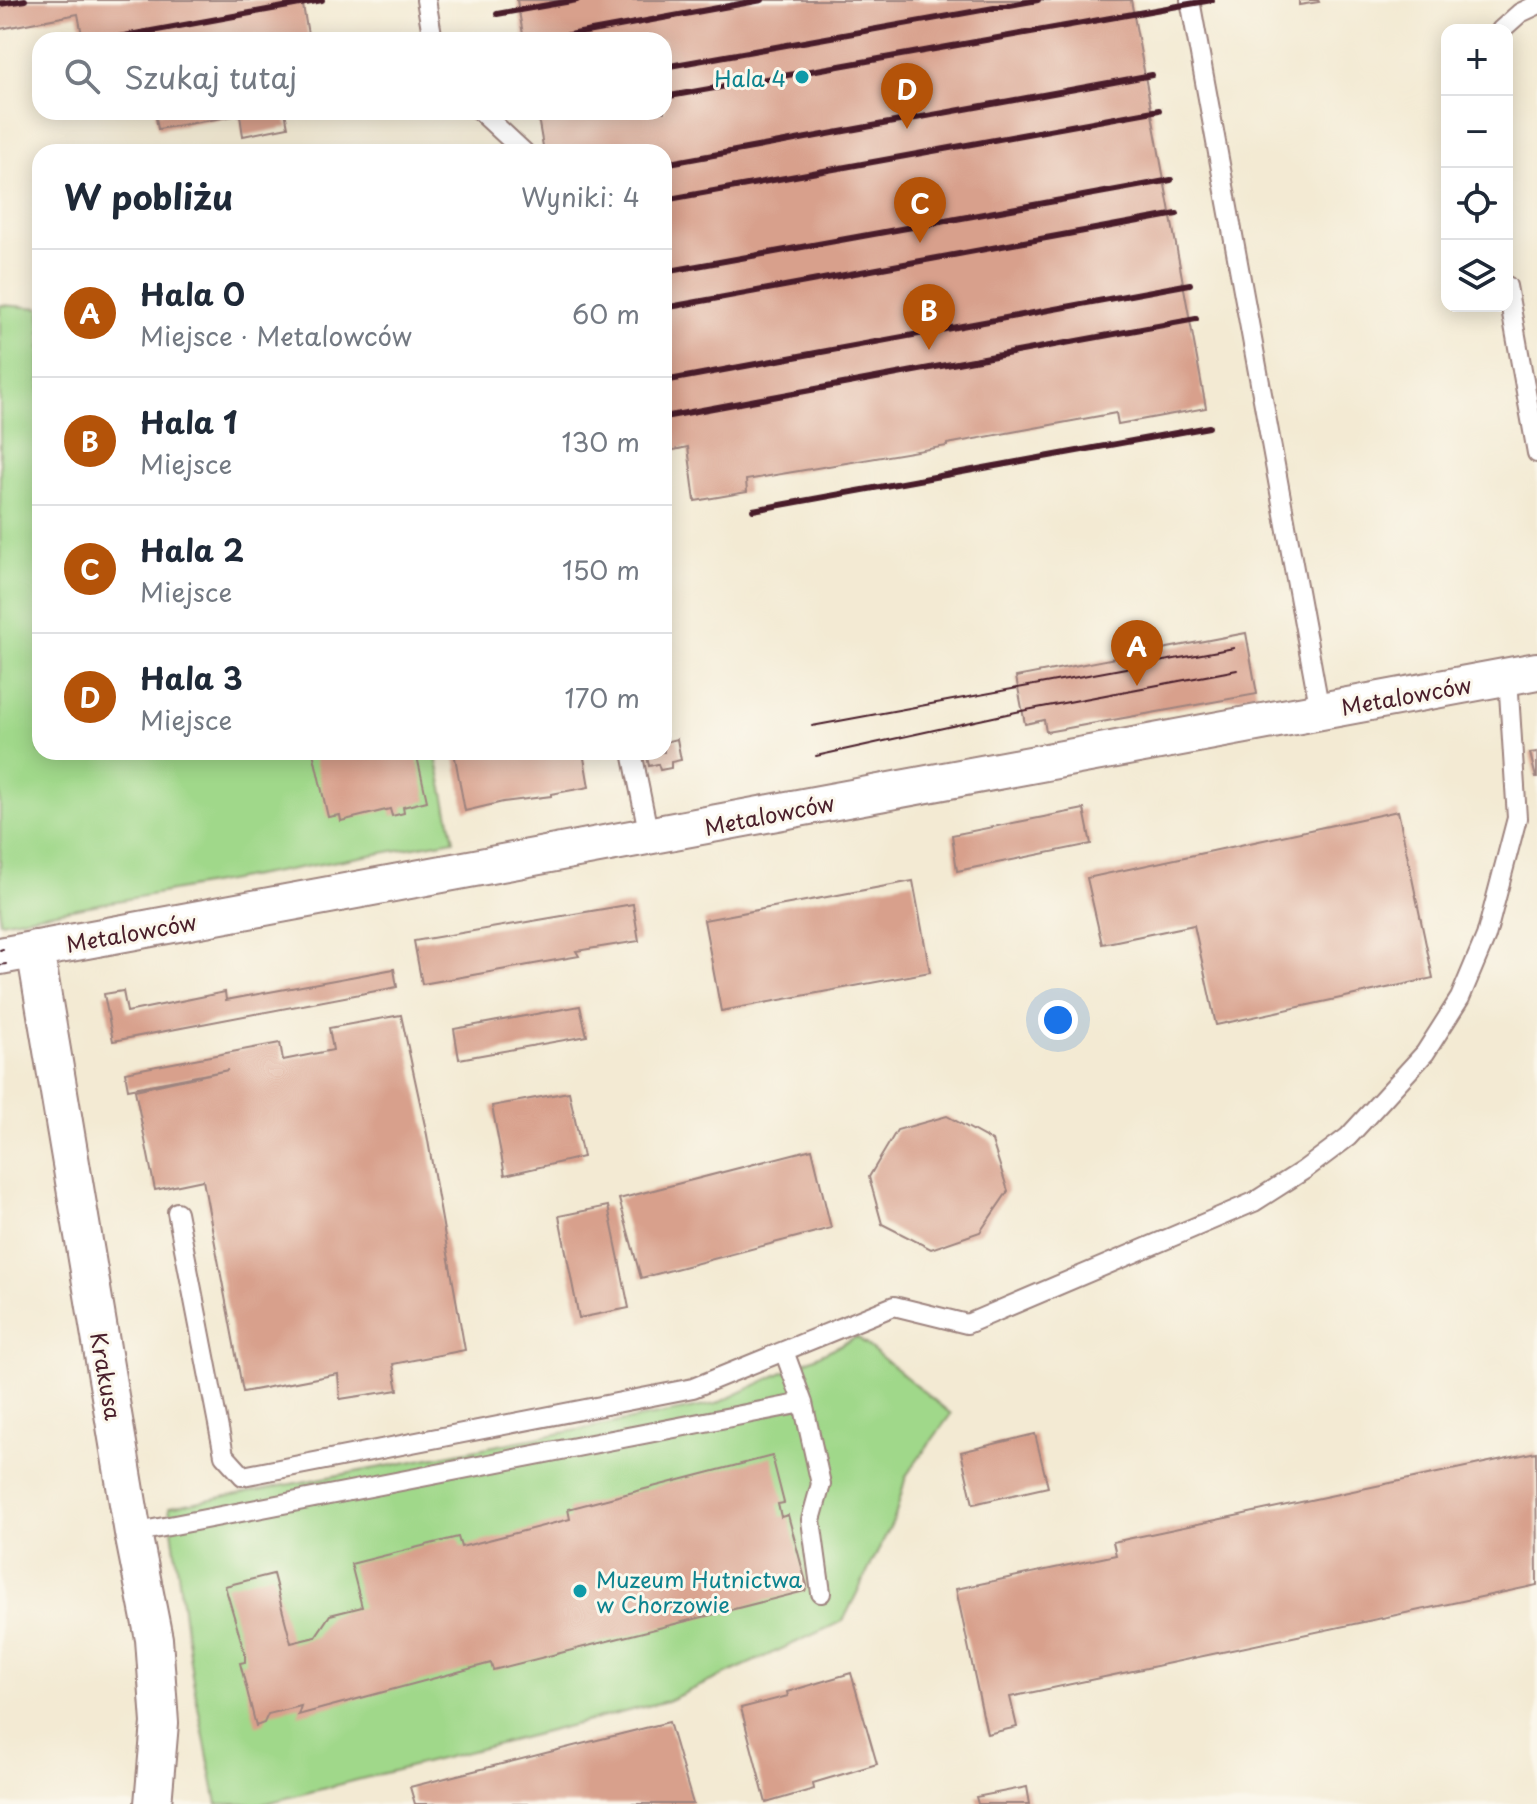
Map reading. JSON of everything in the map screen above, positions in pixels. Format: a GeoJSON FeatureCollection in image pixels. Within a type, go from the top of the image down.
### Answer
{"type":"FeatureCollection","features":[{"type":"Feature","properties":{"kind":"street","name":"Metalowców"},"geometry":{"type":"LineString","coordinates":[[0,956],[1523,674]]}},
{"type":"Feature","properties":{"kind":"street","name":"Krakusa"},"geometry":{"type":"LineString","coordinates":[[35,949],[133,1533],[154,1639],[160,1723],[153,1804]]}},
{"type":"Feature","properties":{"kind":"lane"},"geometry":{"type":"LineString","coordinates":[[426,0],[432,32]]}},
{"type":"Feature","properties":{"kind":"lane"},"geometry":{"type":"LineString","coordinates":[[1190,0],[1320,711]]}},
{"type":"Feature","properties":{"kind":"lane"},"geometry":{"type":"LineString","coordinates":[[1508,24],[1520,13],[1537,5]]}},
{"type":"Feature","properties":{"kind":"lane"},"geometry":{"type":"LineString","coordinates":[[490,120],[515,144]]}},
{"type":"Feature","properties":{"kind":"lane"},"geometry":{"type":"LineString","coordinates":[[1512,312],[1537,453]]}},
{"type":"Feature","properties":{"kind":"lane"},"geometry":{"type":"LineString","coordinates":[[177,1212],[224,1455],[243,1476],[693,1388],[894,1306],[967,1324],[1254,1202],[1348,1137],[1425,1053],[1460,998],[1486,936],[1517,818],[1523,674]]}},
{"type":"Feature","properties":{"kind":"lane"},"geometry":{"type":"LineString","coordinates":[[634,760],[649,836]]}},
{"type":"Feature","properties":{"kind":"lane"},"geometry":{"type":"LineString","coordinates":[[784,1351],[803,1403],[821,1484],[811,1520],[821,1593]]}},
{"type":"Feature","properties":{"kind":"lane"},"geometry":{"type":"LineString","coordinates":[[133,1533],[803,1403]]}},
{"type":"Feature","properties":{"kind":"green space"},"geometry":{"type":"Polygon","coordinates":[[[0,305],[32,307],[32,760],[437,760],[454,840],[0,922],[0,305]]]}},
{"type":"Feature","properties":{"kind":"green space"},"geometry":{"type":"Polygon","coordinates":[[[857,1337],[951,1414],[906,1476],[895,1517],[843,1621],[667,1701],[263,1804],[217,1804],[192,1675],[169,1507],[716,1404],[857,1337]]]}},
{"type":"Feature","properties":{"kind":"building"},"geometry":{"type":"Polygon","coordinates":[[[0,0],[302,0],[308,32],[81,32],[78,14],[0,29],[0,0]]]}},
{"type":"Feature","properties":{"kind":"building"},"geometry":{"type":"Polygon","coordinates":[[[517,0],[1131,0],[1206,408],[1118,424],[1116,413],[746,480],[747,492],[695,501],[688,447],[672,450],[672,144],[543,144],[538,120],[672,120],[672,32],[523,32],[517,0]]]}},
{"type":"Feature","properties":{"kind":"building"},"geometry":{"type":"Polygon","coordinates":[[[1299,0],[1318,0],[1319,2],[1299,5],[1299,0]]]}},
{"type":"Feature","properties":{"kind":"building"},"geometry":{"type":"Polygon","coordinates":[[[156,120],[211,120],[158,129],[156,120]]]}},
{"type":"Feature","properties":{"kind":"building"},"geometry":{"type":"Polygon","coordinates":[[[241,120],[287,120],[288,127],[243,136],[241,120]]]}},
{"type":"Feature","properties":{"kind":"building"},"geometry":{"type":"Polygon","coordinates":[[[1246,633],[1257,694],[1046,732],[1044,720],[1025,724],[1016,677],[1246,633]]]}},
{"type":"Feature","properties":{"kind":"building"},"geometry":{"type":"Polygon","coordinates":[[[677,739],[681,760],[671,762],[671,768],[660,770],[658,764],[649,766],[648,760],[672,760],[672,740],[677,739]]]}},
{"type":"Feature","properties":{"kind":"building"},"geometry":{"type":"Polygon","coordinates":[[[1537,752],[1537,778],[1536,778],[1530,753],[1537,752]]]}},
{"type":"Feature","properties":{"kind":"building"},"geometry":{"type":"Polygon","coordinates":[[[315,760],[418,760],[427,801],[403,807],[404,813],[392,816],[390,809],[341,821],[340,815],[328,817],[315,760]]]}},
{"type":"Feature","properties":{"kind":"building"},"geometry":{"type":"Polygon","coordinates":[[[455,760],[584,760],[589,787],[465,811],[455,760]]]}},
{"type":"Feature","properties":{"kind":"building"},"geometry":{"type":"Polygon","coordinates":[[[1084,809],[1091,844],[957,871],[952,835],[1084,809]]]}},
{"type":"Feature","properties":{"kind":"building"},"geometry":{"type":"Polygon","coordinates":[[[1398,811],[1433,978],[1216,1025],[1194,925],[1102,944],[1087,878],[1398,811]]]}},
{"type":"Feature","properties":{"kind":"building"},"geometry":{"type":"Polygon","coordinates":[[[913,881],[930,972],[721,1011],[704,920],[913,881]]]}},
{"type":"Feature","properties":{"kind":"building"},"geometry":{"type":"Polygon","coordinates":[[[633,904],[639,941],[576,951],[579,956],[422,984],[414,941],[633,904]]]}},
{"type":"Feature","properties":{"kind":"building"},"geometry":{"type":"Polygon","coordinates":[[[394,969],[397,987],[113,1041],[104,994],[123,991],[127,1012],[225,992],[226,1000],[394,969]]]}},
{"type":"Feature","properties":{"kind":"building"},"geometry":{"type":"Polygon","coordinates":[[[580,1006],[587,1036],[459,1059],[454,1029],[580,1006]]]}},
{"type":"Feature","properties":{"kind":"building"},"geometry":{"type":"Polygon","coordinates":[[[401,1015],[427,1135],[465,1350],[393,1364],[398,1390],[340,1399],[338,1374],[243,1392],[203,1180],[155,1190],[135,1090],[228,1070],[128,1089],[125,1072],[280,1043],[283,1060],[333,1050],[329,1028],[401,1015]]]}},
{"type":"Feature","properties":{"kind":"building"},"geometry":{"type":"Polygon","coordinates":[[[569,1092],[583,1157],[505,1175],[492,1106],[569,1092]]]}},
{"type":"Feature","properties":{"kind":"building"},"geometry":{"type":"Polygon","coordinates":[[[947,1116],[992,1141],[1008,1191],[980,1232],[931,1249],[882,1224],[869,1177],[897,1130],[947,1116]]]}},
{"type":"Feature","properties":{"kind":"building"},"geometry":{"type":"Polygon","coordinates":[[[812,1149],[831,1228],[641,1278],[619,1199],[812,1149]]]}},
{"type":"Feature","properties":{"kind":"building"},"geometry":{"type":"Polygon","coordinates":[[[608,1206],[629,1308],[579,1318],[559,1216],[608,1206]]]}},
{"type":"Feature","properties":{"kind":"building"},"geometry":{"type":"Polygon","coordinates":[[[1035,1434],[1048,1487],[973,1504],[961,1452],[1035,1434]]]}},
{"type":"Feature","properties":{"kind":"building"},"geometry":{"type":"Polygon","coordinates":[[[1536,1452],[1537,1585],[1010,1697],[1017,1727],[987,1734],[956,1589],[1116,1555],[1113,1542],[1536,1452]]]}},
{"type":"Feature","properties":{"kind":"building","name":"Muzeum Hutnictwa w Chorzowie"},"geometry":{"type":"Polygon","coordinates":[[[772,1456],[784,1503],[778,1504],[781,1517],[788,1515],[807,1586],[805,1591],[493,1670],[491,1663],[298,1715],[301,1706],[268,1714],[264,1723],[256,1726],[240,1663],[245,1662],[245,1654],[225,1586],[273,1574],[291,1643],[315,1637],[330,1615],[362,1607],[351,1564],[458,1537],[461,1547],[570,1519],[568,1509],[772,1456]]]}},
{"type":"Feature","properties":{"kind":"building"},"geometry":{"type":"Polygon","coordinates":[[[851,1673],[877,1764],[813,1783],[814,1789],[766,1803],[741,1708],[788,1696],[787,1692],[851,1673]]]}},
{"type":"Feature","properties":{"kind":"building"},"geometry":{"type":"Polygon","coordinates":[[[669,1722],[693,1804],[415,1804],[410,1787],[669,1722]]]}},
{"type":"Feature","properties":{"kind":"building"},"geometry":{"type":"Polygon","coordinates":[[[1027,1787],[1030,1804],[978,1804],[976,1797],[1027,1787]]]}},
{"type":"Feature","properties":{"kind":"tram line"},"geometry":{"type":"LineString","coordinates":[[812,726],[1234,648]]}},
{"type":"Feature","properties":{"kind":"tram line"},"geometry":{"type":"LineString","coordinates":[[816,756],[1016,712],[1237,670]]}},
{"type":"Feature","properties":{"kind":"tram line"},"geometry":{"type":"LineString","coordinates":[[0,965],[6,964]]}},
{"type":"Feature","properties":{"kind":"railway"},"geometry":{"type":"LineString","coordinates":[[0,4],[25,0]]}},
{"type":"Feature","properties":{"kind":"railway"},"geometry":{"type":"LineString","coordinates":[[146,32],[322,0]]}},
{"type":"Feature","properties":{"kind":"railway"},"geometry":{"type":"LineString","coordinates":[[497,14],[577,0]]}},
{"type":"Feature","properties":{"kind":"railway"},"geometry":{"type":"LineString","coordinates":[[586,32],[762,0]]}},
{"type":"Feature","properties":{"kind":"railway"},"geometry":{"type":"LineString","coordinates":[[672,66],[1038,0]]}},
{"type":"Feature","properties":{"kind":"railway"},"geometry":{"type":"LineString","coordinates":[[672,96],[1212,0]]}},
{"type":"Feature","properties":{"kind":"railway"},"geometry":{"type":"LineString","coordinates":[[672,163],[1152,75]]}},
{"type":"Feature","properties":{"kind":"railway"},"geometry":{"type":"LineString","coordinates":[[672,199],[1159,110]]}},
{"type":"Feature","properties":{"kind":"railway"},"geometry":{"type":"LineString","coordinates":[[672,271],[1171,180]]}},
{"type":"Feature","properties":{"kind":"railway"},"geometry":{"type":"LineString","coordinates":[[672,307],[1177,214]]}},
{"type":"Feature","properties":{"kind":"railway"},"geometry":{"type":"LineString","coordinates":[[672,380],[1190,284]]}},
{"type":"Feature","properties":{"kind":"railway"},"geometry":{"type":"LineString","coordinates":[[672,416],[1196,319]]}},
{"type":"Feature","properties":{"kind":"railway"},"geometry":{"type":"LineString","coordinates":[[753,510],[1209,427]]}},
{"type":"Feature","properties":{"kind":"place","name":"Hala 4"},"geometry":{"type":"Point","coordinates":[802,77]}},
{"type":"Feature","properties":{"kind":"place","name":"Hala 3"},"geometry":{"type":"Point","coordinates":[907,129]}},
{"type":"Feature","properties":{"kind":"place","name":"Hala 2"},"geometry":{"type":"Point","coordinates":[920,243]}},
{"type":"Feature","properties":{"kind":"place","name":"Hala 1"},"geometry":{"type":"Point","coordinates":[929,350]}},
{"type":"Feature","properties":{"kind":"place","name":"Hala 0"},"geometry":{"type":"Point","coordinates":[1137,686]}},
{"type":"Feature","properties":{"kind":"place","name":"Muzeum Hutnictwa w Chorzowie"},"geometry":{"type":"Point","coordinates":[580,1591]}}]}
